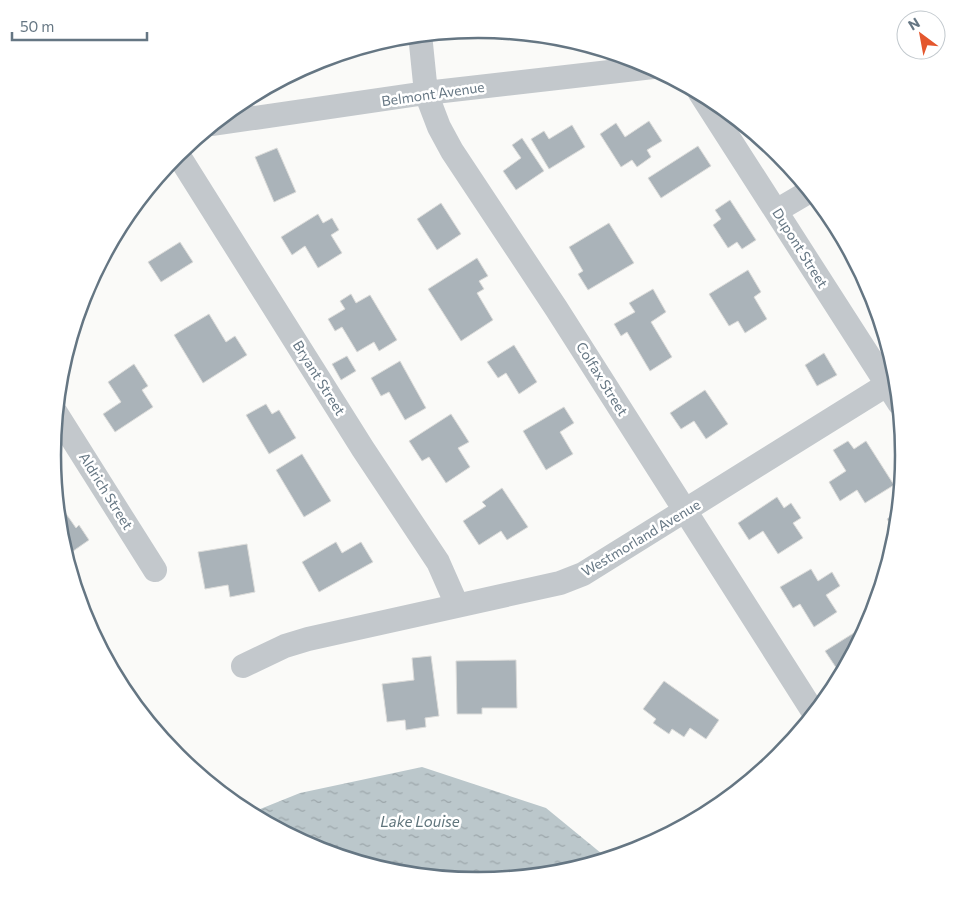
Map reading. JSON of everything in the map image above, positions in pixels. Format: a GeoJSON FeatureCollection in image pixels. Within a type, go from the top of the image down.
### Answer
{"type":"FeatureCollection","features":[{"type":"Feature","properties":{"kind":"street","name":"Colfax Street"},"geometry":{"type":"LineString","coordinates":[[421,42],[426,93],[439,126],[452,151],[556,308],[810,707]]}},
{"type":"Feature","properties":{"kind":"street","name":"Belmont Avenue"},"geometry":{"type":"LineString","coordinates":[[227,122],[426,93],[637,69]]}},
{"type":"Feature","properties":{"kind":"street","name":"Dupont Street"},"geometry":{"type":"LineString","coordinates":[[709,108],[888,380]]}},
{"type":"Feature","properties":{"kind":"street","name":"Bryant Street"},"geometry":{"type":"LineString","coordinates":[[182,161],[363,449],[438,562],[457,605]]}},
{"type":"Feature","properties":{"kind":"street"},"geometry":{"type":"LineString","coordinates":[[776,211],[804,195]]}},
{"type":"Feature","properties":{"kind":"street","name":"Westmorland Avenue"},"geometry":{"type":"LineString","coordinates":[[243,666],[285,646],[308,639],[560,583],[583,574],[890,391]]}},
{"type":"Feature","properties":{"kind":"street","name":"Aldrich Street"},"geometry":{"type":"LineString","coordinates":[[62,423],[155,570]]}},
{"type":"Feature","properties":{"kind":"water","name":"Lake Louise"},"geometry":{"type":"Polygon","coordinates":[[[422,767],[546,808],[600,853],[559,863],[505,871],[451,871],[397,863],[370,857],[318,840],[259,809],[300,793],[422,767]]]}},
{"type":"Feature","properties":{"kind":"building"},"geometry":{"type":"Polygon","coordinates":[[[649,121],[662,141],[647,150],[651,157],[637,167],[632,160],[621,167],[600,134],[616,123],[625,137],[649,121]]]}},
{"type":"Feature","properties":{"kind":"building"},"geometry":{"type":"Polygon","coordinates":[[[572,125],[585,147],[549,169],[531,139],[544,131],[549,139],[572,125]]]}},
{"type":"Feature","properties":{"kind":"building"},"geometry":{"type":"Polygon","coordinates":[[[522,138],[544,171],[516,190],[503,171],[521,158],[512,145],[522,138]]]}},
{"type":"Feature","properties":{"kind":"building"},"geometry":{"type":"Polygon","coordinates":[[[698,146],[711,166],[661,198],[648,178],[698,146]]]}},
{"type":"Feature","properties":{"kind":"building"},"geometry":{"type":"Polygon","coordinates":[[[277,148],[296,192],[274,202],[255,157],[277,148]]]}},
{"type":"Feature","properties":{"kind":"building"},"geometry":{"type":"Polygon","coordinates":[[[730,200],[756,240],[742,249],[737,242],[728,248],[713,225],[721,219],[715,210],[730,200]]]}},
{"type":"Feature","properties":{"kind":"building"},"geometry":{"type":"Polygon","coordinates":[[[441,203],[461,234],[437,250],[417,219],[441,203]]]}},
{"type":"Feature","properties":{"kind":"building"},"geometry":{"type":"Polygon","coordinates":[[[318,214],[323,223],[332,218],[339,230],[331,235],[342,253],[318,268],[305,246],[292,255],[281,237],[318,214]]]}},
{"type":"Feature","properties":{"kind":"building"},"geometry":{"type":"Polygon","coordinates":[[[609,223],[634,263],[588,290],[578,274],[583,271],[569,247],[609,223]]]}},
{"type":"Feature","properties":{"kind":"building"},"geometry":{"type":"Polygon","coordinates":[[[180,242],[193,262],[161,282],[148,262],[180,242]]]}},
{"type":"Feature","properties":{"kind":"building"},"geometry":{"type":"Polygon","coordinates":[[[477,258],[488,276],[479,281],[484,289],[477,293],[493,320],[461,341],[428,289],[477,258]]]}},
{"type":"Feature","properties":{"kind":"building"},"geometry":{"type":"Polygon","coordinates":[[[748,270],[761,292],[754,297],[767,319],[745,333],[738,321],[729,326],[709,294],[748,270]]]}},
{"type":"Feature","properties":{"kind":"building"},"geometry":{"type":"Polygon","coordinates":[[[653,289],[666,312],[651,322],[672,357],[650,371],[627,332],[621,336],[614,324],[635,312],[629,303],[653,289]]]}},
{"type":"Feature","properties":{"kind":"building"},"geometry":{"type":"Polygon","coordinates":[[[351,294],[356,303],[370,295],[397,340],[379,351],[374,342],[357,352],[342,327],[335,331],[328,319],[345,309],[340,301],[351,294]]]}},
{"type":"Feature","properties":{"kind":"building"},"geometry":{"type":"Polygon","coordinates":[[[209,314],[226,342],[235,336],[247,355],[203,383],[174,335],[209,314]]]}},
{"type":"Feature","properties":{"kind":"building"},"geometry":{"type":"Polygon","coordinates":[[[514,345],[537,382],[519,394],[506,373],[498,378],[487,362],[514,345]]]}},
{"type":"Feature","properties":{"kind":"building"},"geometry":{"type":"Polygon","coordinates":[[[824,353],[837,375],[817,386],[805,365],[824,353]]]}},
{"type":"Feature","properties":{"kind":"building"},"geometry":{"type":"Polygon","coordinates":[[[347,356],[356,371],[341,380],[332,364],[347,356]]]}},
{"type":"Feature","properties":{"kind":"building"},"geometry":{"type":"Polygon","coordinates":[[[400,361],[426,408],[405,420],[389,392],[381,396],[371,378],[400,361]]]}},
{"type":"Feature","properties":{"kind":"building"},"geometry":{"type":"Polygon","coordinates":[[[134,364],[148,386],[142,390],[153,407],[115,432],[103,414],[121,402],[108,382],[134,364]]]}},
{"type":"Feature","properties":{"kind":"building"},"geometry":{"type":"Polygon","coordinates":[[[705,390],[728,424],[706,439],[694,421],[681,429],[670,413],[705,390]]]}},
{"type":"Feature","properties":{"kind":"building"},"geometry":{"type":"Polygon","coordinates":[[[266,404],[272,414],[279,410],[296,438],[269,454],[246,415],[266,404]]]}},
{"type":"Feature","properties":{"kind":"building"},"geometry":{"type":"Polygon","coordinates":[[[564,407],[574,423],[560,432],[573,454],[546,470],[523,431],[564,407]]]}},
{"type":"Feature","properties":{"kind":"building"},"geometry":{"type":"Polygon","coordinates":[[[451,414],[469,442],[458,448],[470,467],[446,483],[429,457],[422,461],[409,441],[451,414]]]}},
{"type":"Feature","properties":{"kind":"building"},"geometry":{"type":"Polygon","coordinates":[[[848,441],[854,449],[866,441],[894,485],[865,503],[857,490],[840,501],[829,482],[846,471],[833,450],[848,441]]]}},
{"type":"Feature","properties":{"kind":"building"},"geometry":{"type":"Polygon","coordinates":[[[302,454],[331,501],[304,517],[276,470],[302,454]]]}},
{"type":"Feature","properties":{"kind":"building"},"geometry":{"type":"Polygon","coordinates":[[[502,488],[528,527],[507,540],[501,531],[479,545],[463,521],[486,506],[482,502],[502,488]]]}},
{"type":"Feature","properties":{"kind":"building"},"geometry":{"type":"Polygon","coordinates":[[[777,497],[784,508],[791,503],[801,518],[793,523],[803,538],[778,554],[763,531],[749,540],[738,523],[777,497]]]}},
{"type":"Feature","properties":{"kind":"building"},"geometry":{"type":"Polygon","coordinates":[[[66,513],[76,528],[79,525],[89,540],[73,551],[66,513]]]}},
{"type":"Feature","properties":{"kind":"building"},"geometry":{"type":"Polygon","coordinates":[[[336,542],[342,553],[361,542],[373,562],[319,592],[302,562],[336,542]]]}},
{"type":"Feature","properties":{"kind":"building"},"geometry":{"type":"Polygon","coordinates":[[[247,544],[255,592],[230,597],[228,585],[205,589],[198,552],[247,544]]]}},
{"type":"Feature","properties":{"kind":"building"},"geometry":{"type":"Polygon","coordinates":[[[811,569],[818,581],[832,572],[840,586],[826,595],[837,612],[814,627],[800,604],[793,608],[780,587],[811,569]]]}},
{"type":"Feature","properties":{"kind":"building"},"geometry":{"type":"Polygon","coordinates":[[[855,632],[836,668],[825,651],[855,632]]]}},
{"type":"Feature","properties":{"kind":"building"},"geometry":{"type":"Polygon","coordinates":[[[431,656],[439,716],[425,718],[426,727],[406,730],[405,720],[387,722],[382,684],[414,680],[412,658],[431,656]]]}},
{"type":"Feature","properties":{"kind":"building"},"geometry":{"type":"Polygon","coordinates":[[[516,660],[517,708],[482,708],[482,714],[457,714],[456,661],[516,660]]]}},
{"type":"Feature","properties":{"kind":"building"},"geometry":{"type":"Polygon","coordinates":[[[664,681],[719,720],[706,739],[690,728],[684,737],[672,729],[669,734],[653,723],[656,719],[643,709],[664,681]]]}}]}
